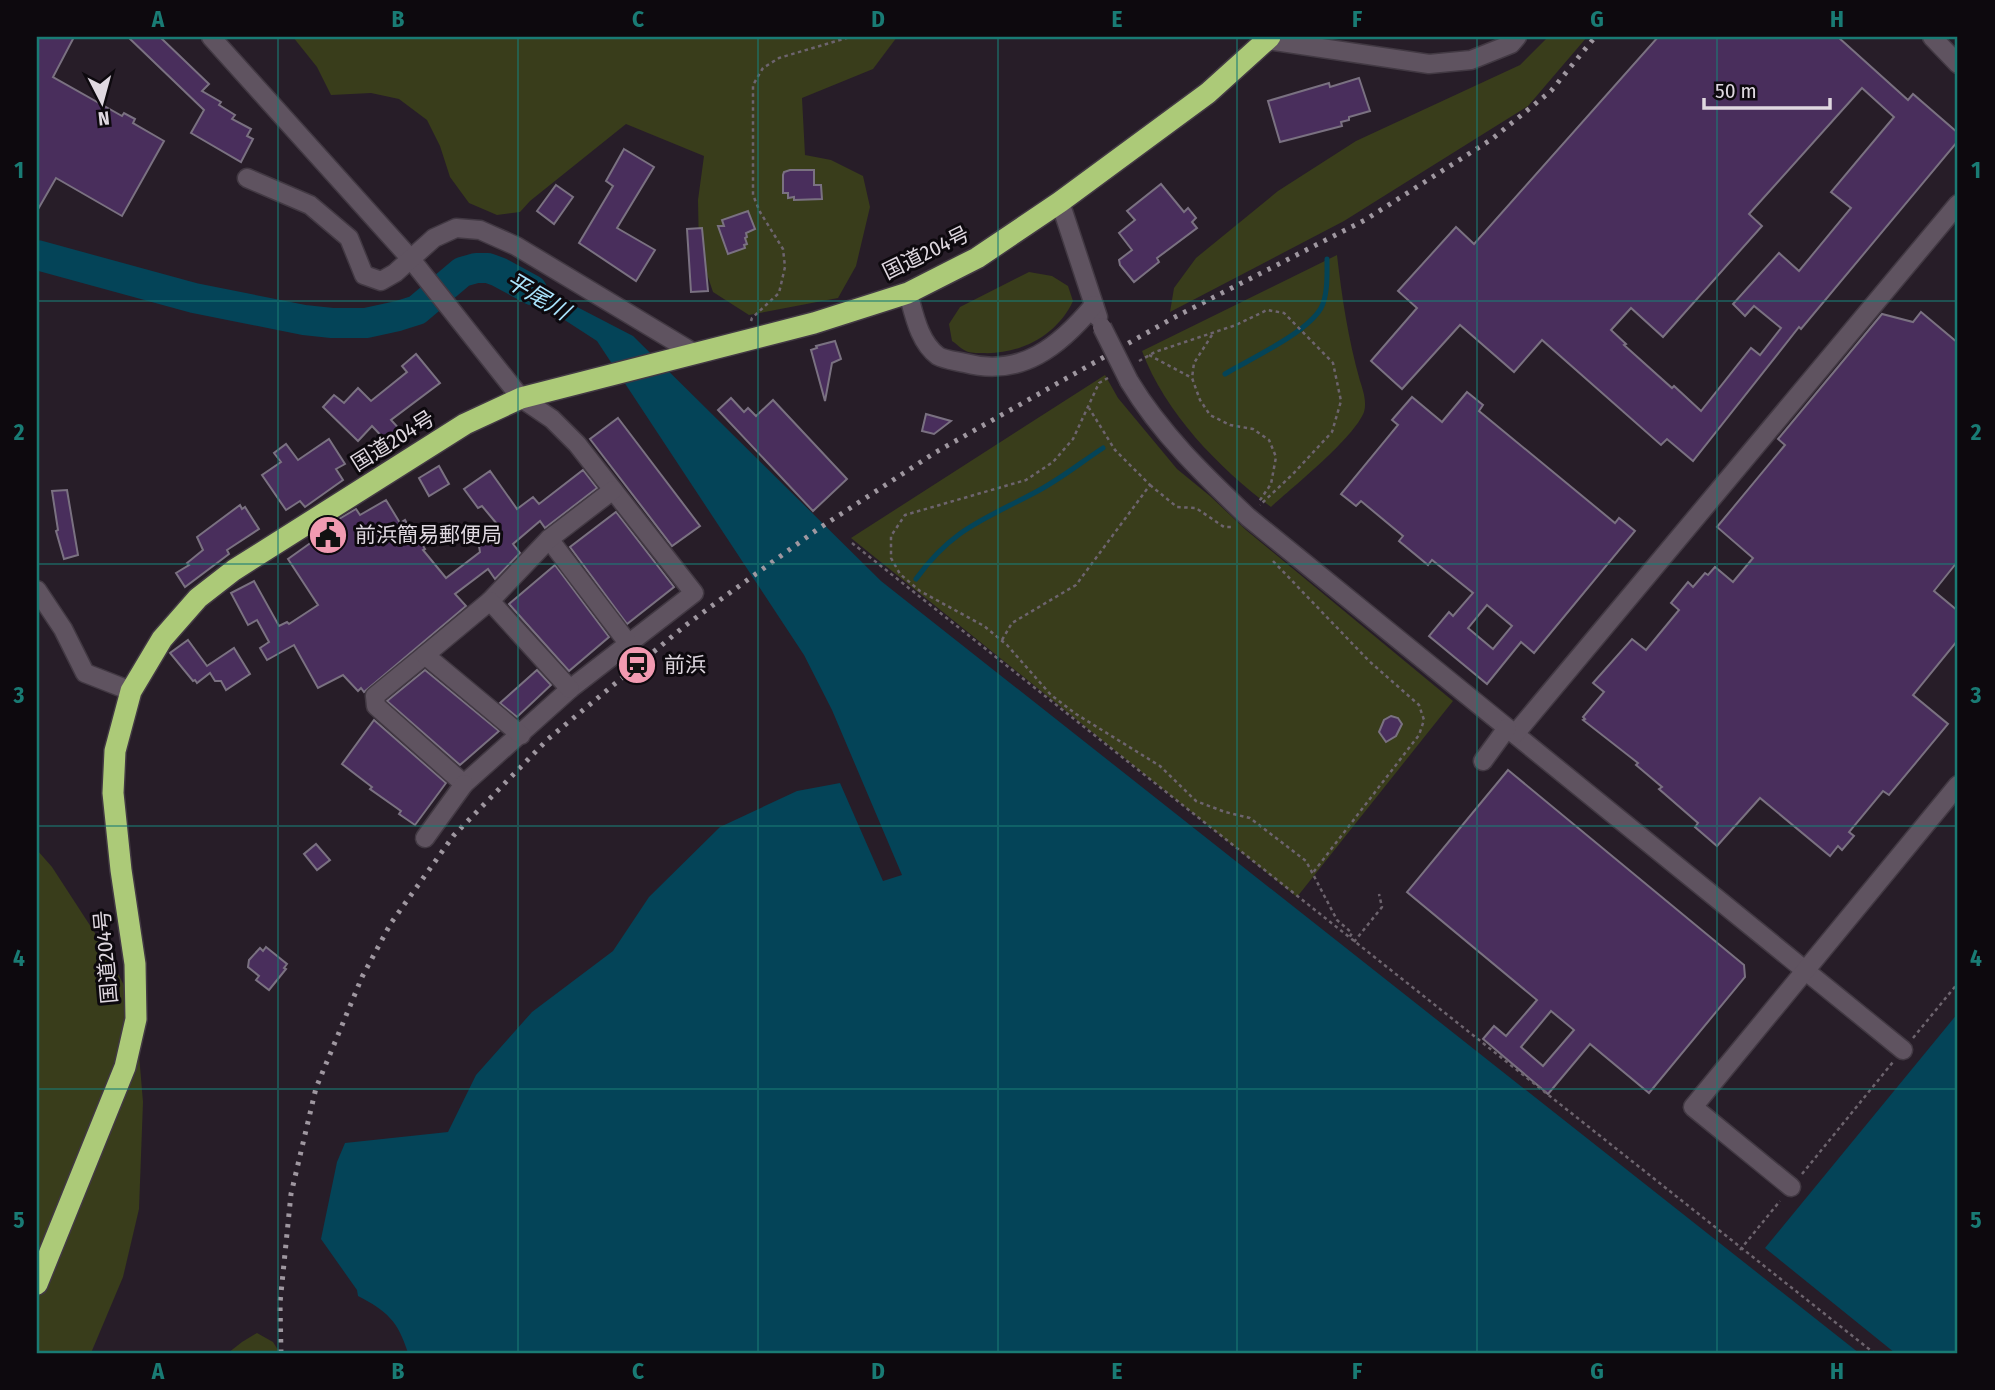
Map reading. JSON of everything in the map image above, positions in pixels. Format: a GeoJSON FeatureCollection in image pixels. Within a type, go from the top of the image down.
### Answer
{"type":"FeatureCollection","features":[{"type":"Feature","properties":{"kind":"highway","name":"国道204号"},"geometry":{"type":"LineString","coordinates":[[37,1284],[125,1066],[136,1019],[135,964],[113,793],[115,751],[131,691],[162,639],[198,598],[234,570],[465,424],[521,398],[814,323],[908,293],[977,258],[1060,202],[1208,93],[1269,38]]}},
{"type":"Feature","properties":{"kind":"street"},"geometry":{"type":"LineString","coordinates":[[211,37],[415,264],[521,398],[552,419],[577,444],[694,593],[570,689],[464,784],[425,838]]}},
{"type":"Feature","properties":{"kind":"street"},"geometry":{"type":"LineString","coordinates":[[1269,38],[1429,64],[1471,60],[1511,44],[1517,37]]}},
{"type":"Feature","properties":{"kind":"street"},"geometry":{"type":"LineString","coordinates":[[1933,37],[1958,64]]}},
{"type":"Feature","properties":{"kind":"street"},"geometry":{"type":"LineString","coordinates":[[247,178],[310,205],[320,213],[349,238],[364,275],[381,281],[415,264],[434,238],[456,228],[480,230],[516,246],[686,356]]}},
{"type":"Feature","properties":{"kind":"street"},"geometry":{"type":"LineString","coordinates":[[1060,202],[1101,327],[1148,412],[1188,459],[1248,517],[1903,1050]]}},
{"type":"Feature","properties":{"kind":"street"},"geometry":{"type":"LineString","coordinates":[[1483,761],[1958,204]]}},
{"type":"Feature","properties":{"kind":"street"},"geometry":{"type":"LineString","coordinates":[[908,293],[920,333],[939,356],[974,366],[1005,367],[1037,357],[1071,332],[1094,306]]}},
{"type":"Feature","properties":{"kind":"street"},"geometry":{"type":"LineString","coordinates":[[464,784],[376,706],[375,696],[490,601],[549,539],[613,490]]}},
{"type":"Feature","properties":{"kind":"street"},"geometry":{"type":"LineString","coordinates":[[549,539],[628,643]]}},
{"type":"Feature","properties":{"kind":"street"},"geometry":{"type":"LineString","coordinates":[[37,590],[63,629],[85,673],[131,691]]}},
{"type":"Feature","properties":{"kind":"street"},"geometry":{"type":"LineString","coordinates":[[490,601],[570,689]]}},
{"type":"Feature","properties":{"kind":"street"},"geometry":{"type":"LineString","coordinates":[[425,655],[521,735]]}},
{"type":"Feature","properties":{"kind":"street"},"geometry":{"type":"LineString","coordinates":[[1791,1187],[1693,1107],[1958,785]]}},
{"type":"Feature","properties":{"kind":"path"},"geometry":{"type":"LineString","coordinates":[[747,341],[752,318],[779,293],[785,267],[783,249],[760,212],[753,195],[753,85],[762,68],[779,58],[850,37]]}},
{"type":"Feature","properties":{"kind":"path"},"geometry":{"type":"LineString","coordinates":[[1088,407],[1115,450],[1150,485],[1177,507],[1196,508],[1224,527],[1239,526],[1301,466],[1332,432],[1341,401],[1333,363],[1283,313],[1267,310],[1139,361]]}},
{"type":"Feature","properties":{"kind":"path"},"geometry":{"type":"LineString","coordinates":[[1213,333],[1194,363],[1192,377],[1200,400],[1210,415],[1230,425],[1253,429],[1269,440],[1276,457],[1271,484],[1248,517]]}},
{"type":"Feature","properties":{"kind":"path"},"geometry":{"type":"LineString","coordinates":[[1149,355],[1192,377]]}},
{"type":"Feature","properties":{"kind":"path"},"geometry":{"type":"LineString","coordinates":[[1109,377],[1099,383],[1073,439],[1054,462],[1026,480],[905,515],[891,536],[891,558],[900,574],[910,582],[942,604],[984,626],[1002,640],[1052,695],[1076,714],[1160,766],[1196,801],[1225,813],[1250,818],[1306,862],[1337,920],[1352,933],[1349,938]]}},
{"type":"Feature","properties":{"kind":"path"},"geometry":{"type":"LineString","coordinates":[[1002,640],[1012,623],[1076,585],[1150,485]]}},
{"type":"Feature","properties":{"kind":"path"},"geometry":{"type":"LineString","coordinates":[[852,543],[1740,1250],[1874,1353]]}},
{"type":"Feature","properties":{"kind":"path"},"geometry":{"type":"LineString","coordinates":[[1267,555],[1369,661],[1419,705],[1424,720],[1419,735],[1312,874]]}},
{"type":"Feature","properties":{"kind":"path"},"geometry":{"type":"LineString","coordinates":[[907,586],[910,582]]}},
{"type":"Feature","properties":{"kind":"path"},"geometry":{"type":"LineString","coordinates":[[1354,942],[1382,907],[1380,894]]}},
{"type":"Feature","properties":{"kind":"path"},"geometry":{"type":"LineString","coordinates":[[1740,1250],[1958,983]]}},
{"type":"Feature","properties":{"kind":"green space"},"geometry":{"type":"Polygon","coordinates":[[[293,37],[897,37],[873,69],[802,98],[805,155],[831,160],[863,176],[870,207],[856,266],[838,298],[749,315],[713,292],[699,250],[698,200],[704,156],[626,124],[520,212],[497,215],[469,203],[450,177],[440,146],[427,120],[399,99],[371,93],[331,95],[317,67],[293,37]]]}},
{"type":"Feature","properties":{"kind":"green space"},"geometry":{"type":"Polygon","coordinates":[[[1548,37],[1587,37],[1528,106],[1344,221],[1170,312],[1174,288],[1196,258],[1278,191],[1356,141],[1520,65],[1548,37]]]}},
{"type":"Feature","properties":{"kind":"green space"},"geometry":{"type":"Polygon","coordinates":[[[1337,255],[1349,334],[1364,396],[1364,412],[1336,448],[1271,507],[1232,475],[1196,438],[1165,396],[1142,351],[1337,255]]]}},
{"type":"Feature","properties":{"kind":"green space"},"geometry":{"type":"Polygon","coordinates":[[[1029,272],[1052,276],[1068,286],[1073,301],[1066,313],[1047,333],[1023,347],[996,353],[972,353],[952,341],[949,324],[960,307],[1029,272]]]}},
{"type":"Feature","properties":{"kind":"green space"},"geometry":{"type":"Polygon","coordinates":[[[1105,375],[1118,398],[1177,469],[1246,530],[1453,701],[1297,897],[851,538],[1105,375]]]}},
{"type":"Feature","properties":{"kind":"green space"},"geometry":{"type":"Polygon","coordinates":[[[37,850],[52,867],[106,950],[135,1007],[143,1102],[139,1209],[123,1277],[91,1353],[37,1353],[37,850]]]}},
{"type":"Feature","properties":{"kind":"green space"},"geometry":{"type":"Polygon","coordinates":[[[257,1333],[273,1342],[280,1353],[228,1353],[242,1342],[257,1333]]]}},
{"type":"Feature","properties":{"kind":"water"},"geometry":{"type":"Polygon","coordinates":[[[498,271],[527,281],[633,336],[881,581],[1859,1353],[408,1353],[390,1318],[358,1296],[357,1290],[321,1239],[337,1162],[345,1143],[448,1132],[476,1075],[532,1012],[613,951],[649,897],[720,827],[797,791],[840,783],[883,881],[902,875],[832,710],[804,655],[597,341],[503,280],[498,271]]]}},
{"type":"Feature","properties":{"kind":"water"},"geometry":{"type":"Polygon","coordinates":[[[1958,1013],[1958,1353],[1895,1353],[1765,1248],[1958,1013]]]}},
{"type":"Feature","properties":{"kind":"building"},"geometry":{"type":"Polygon","coordinates":[[[37,37],[74,37],[53,77],[122,116],[124,113],[135,119],[133,123],[164,141],[122,216],[56,178],[37,211],[37,37]]]}},
{"type":"Feature","properties":{"kind":"building"},"geometry":{"type":"Polygon","coordinates":[[[128,37],[160,37],[209,84],[202,91],[221,102],[219,105],[235,115],[232,119],[251,129],[247,136],[253,139],[241,162],[191,133],[204,110],[128,37]]]}},
{"type":"Feature","properties":{"kind":"building"},"geometry":{"type":"Polygon","coordinates":[[[1658,37],[1838,37],[1908,100],[1913,94],[1958,133],[1958,141],[1801,329],[1799,327],[1693,461],[1667,439],[1661,445],[1542,340],[1514,372],[1460,325],[1402,389],[1371,361],[1417,308],[1398,291],[1456,227],[1474,244],[1658,37]],[[1862,88],[1749,214],[1762,226],[1663,337],[1631,308],[1611,330],[1626,344],[1624,345],[1701,411],[1751,348],[1760,355],[1781,328],[1754,306],[1745,316],[1733,304],[1779,253],[1799,271],[1851,208],[1831,192],[1894,117],[1862,88]]]}},
{"type":"Feature","properties":{"kind":"building"},"geometry":{"type":"Polygon","coordinates":[[[1359,78],[1370,111],[1349,117],[1349,120],[1341,122],[1342,126],[1280,142],[1268,101],[1329,83],[1330,87],[1359,78]]]}},
{"type":"Feature","properties":{"kind":"building"},"geometry":{"type":"Polygon","coordinates":[[[624,149],[654,167],[617,228],[655,250],[636,281],[579,243],[613,186],[606,181],[624,149]]]}},
{"type":"Feature","properties":{"kind":"building"},"geometry":{"type":"Polygon","coordinates":[[[790,170],[814,170],[814,185],[821,185],[822,199],[788,198],[788,193],[783,193],[783,175],[790,170]]]}},
{"type":"Feature","properties":{"kind":"building"},"geometry":{"type":"Polygon","coordinates":[[[1161,184],[1184,212],[1188,208],[1196,218],[1192,222],[1197,228],[1157,258],[1159,262],[1134,282],[1120,265],[1119,260],[1132,250],[1119,233],[1135,220],[1127,211],[1161,184]]]}},
{"type":"Feature","properties":{"kind":"building"},"geometry":{"type":"Polygon","coordinates":[[[556,185],[573,197],[554,224],[537,211],[556,185]]]}},
{"type":"Feature","properties":{"kind":"building"},"geometry":{"type":"Polygon","coordinates":[[[748,211],[755,229],[746,233],[745,248],[728,254],[718,226],[724,226],[722,220],[748,211]]]}},
{"type":"Feature","properties":{"kind":"building"},"geometry":{"type":"Polygon","coordinates":[[[702,228],[708,291],[691,292],[687,229],[702,228]]]}},
{"type":"Feature","properties":{"kind":"building"},"geometry":{"type":"Polygon","coordinates":[[[1921,312],[1958,343],[1958,561],[1934,591],[1958,611],[1958,640],[1913,695],[1948,724],[1889,795],[1883,791],[1849,832],[1854,836],[1842,850],[1838,846],[1830,856],[1760,798],[1717,846],[1695,827],[1698,823],[1659,789],[1662,787],[1636,765],[1638,763],[1583,720],[1604,692],[1593,683],[1632,639],[1646,650],[1679,610],[1671,603],[1688,582],[1693,587],[1705,573],[1708,575],[1715,567],[1733,582],[1753,558],[1717,527],[1785,445],[1778,439],[1882,314],[1913,322],[1921,312]]]}},
{"type":"Feature","properties":{"kind":"building"},"geometry":{"type":"Polygon","coordinates":[[[835,341],[841,359],[832,363],[825,401],[811,350],[835,341]]]}},
{"type":"Feature","properties":{"kind":"building"},"geometry":{"type":"Polygon","coordinates":[[[416,354],[440,383],[391,420],[403,433],[390,445],[372,426],[358,441],[323,407],[334,395],[344,403],[358,388],[371,401],[407,372],[402,366],[416,354]]]}},
{"type":"Feature","properties":{"kind":"building"},"geometry":{"type":"Polygon","coordinates":[[[1467,392],[1483,405],[1479,411],[1615,523],[1619,518],[1635,531],[1534,653],[1521,642],[1487,684],[1429,636],[1449,612],[1453,616],[1473,593],[1432,560],[1428,565],[1399,541],[1403,536],[1361,501],[1356,506],[1341,494],[1398,425],[1392,420],[1412,397],[1442,422],[1467,392]],[[1487,605],[1468,628],[1493,649],[1512,626],[1487,605]]]}},
{"type":"Feature","properties":{"kind":"building"},"geometry":{"type":"Polygon","coordinates":[[[731,398],[744,412],[748,408],[756,416],[773,400],[847,479],[813,511],[718,410],[731,398]]]}},
{"type":"Feature","properties":{"kind":"building"},"geometry":{"type":"Polygon","coordinates":[[[926,414],[951,421],[934,434],[922,431],[926,414]]]}},
{"type":"Feature","properties":{"kind":"building"},"geometry":{"type":"Polygon","coordinates":[[[618,418],[700,526],[672,546],[590,439],[618,418]]]}},
{"type":"Feature","properties":{"kind":"building"},"geometry":{"type":"Polygon","coordinates":[[[329,439],[345,464],[336,469],[343,480],[305,507],[300,501],[286,510],[262,475],[281,462],[274,453],[286,444],[298,460],[329,439]]]}},
{"type":"Feature","properties":{"kind":"building"},"geometry":{"type":"Polygon","coordinates":[[[439,466],[449,484],[429,496],[419,478],[439,466]]]}},
{"type":"Feature","properties":{"kind":"building"},"geometry":{"type":"Polygon","coordinates":[[[583,470],[597,488],[545,528],[540,521],[513,544],[520,553],[495,579],[488,569],[455,594],[466,606],[364,692],[361,688],[358,691],[343,675],[318,688],[294,645],[267,660],[260,648],[269,642],[257,620],[248,625],[231,593],[254,581],[279,626],[287,622],[289,624],[318,605],[288,559],[316,539],[314,535],[334,522],[356,509],[360,515],[386,500],[400,523],[405,520],[409,527],[411,526],[425,549],[423,550],[446,578],[480,552],[479,546],[485,541],[482,537],[497,524],[482,506],[478,508],[464,489],[490,471],[517,509],[533,497],[539,504],[583,470]]]}},
{"type":"Feature","properties":{"kind":"building"},"geometry":{"type":"Polygon","coordinates":[[[67,490],[78,555],[64,559],[56,531],[52,491],[67,490]]]}},
{"type":"Feature","properties":{"kind":"building"},"geometry":{"type":"Polygon","coordinates":[[[240,505],[242,509],[245,507],[259,529],[227,550],[229,554],[185,587],[176,573],[189,565],[187,563],[203,550],[197,537],[240,505]]]}},
{"type":"Feature","properties":{"kind":"building"},"geometry":{"type":"Polygon","coordinates":[[[616,512],[674,587],[627,624],[570,547],[616,512]]]}},
{"type":"Feature","properties":{"kind":"building"},"geometry":{"type":"Polygon","coordinates":[[[555,565],[609,637],[569,671],[509,604],[555,565]]]}},
{"type":"Feature","properties":{"kind":"building"},"geometry":{"type":"Polygon","coordinates":[[[188,640],[207,666],[234,648],[250,674],[226,690],[221,681],[215,681],[210,673],[197,683],[193,681],[170,653],[188,640]]]}},
{"type":"Feature","properties":{"kind":"building"},"geometry":{"type":"Polygon","coordinates":[[[425,670],[499,731],[460,765],[387,701],[425,670]]]}},
{"type":"Feature","properties":{"kind":"building"},"geometry":{"type":"Polygon","coordinates":[[[537,670],[551,685],[517,717],[500,703],[537,670]]]}},
{"type":"Feature","properties":{"kind":"building"},"geometry":{"type":"Polygon","coordinates":[[[1391,716],[1398,718],[1402,724],[1396,736],[1386,742],[1379,732],[1384,720],[1391,716]]]}},
{"type":"Feature","properties":{"kind":"building"},"geometry":{"type":"Polygon","coordinates":[[[374,720],[446,783],[415,825],[342,764],[374,720]]]}},
{"type":"Feature","properties":{"kind":"building"},"geometry":{"type":"Polygon","coordinates":[[[1508,770],[1744,965],[1745,977],[1649,1093],[1590,1044],[1548,1094],[1483,1039],[1494,1026],[1506,1036],[1537,1000],[1407,892],[1508,770]],[[1551,1011],[1521,1047],[1543,1066],[1574,1030],[1551,1011]]]}},
{"type":"Feature","properties":{"kind":"building"},"geometry":{"type":"Polygon","coordinates":[[[316,844],[330,860],[317,870],[304,854],[316,844]]]}},
{"type":"Feature","properties":{"kind":"building"},"geometry":{"type":"Polygon","coordinates":[[[266,947],[287,964],[269,990],[256,980],[259,976],[248,967],[249,960],[260,948],[263,951],[266,947]]]}},
{"type":"Feature","properties":{"kind":"waterway","name":"平尾川"},"geometry":{"type":"LineString","coordinates":[[37,255],[194,298],[332,323],[366,323],[417,310],[462,272],[476,268],[499,272],[532,290]]}},
{"type":"Feature","properties":{"kind":"waterway"},"geometry":{"type":"LineString","coordinates":[[1225,374],[1291,336],[1314,317],[1325,297],[1327,259]]}},
{"type":"Feature","properties":{"kind":"waterway"},"geometry":{"type":"LineString","coordinates":[[916,579],[942,548],[969,527],[1052,483],[1103,448]]}},
{"type":"Feature","properties":{"kind":"railway"},"geometry":{"type":"LineString","coordinates":[[281,1353],[280,1303],[291,1194],[316,1088],[362,977],[391,923],[454,835],[548,739],[686,625],[818,529],[936,452],[1173,318],[1365,220],[1492,139],[1551,91],[1595,37]]}},
{"type":"Feature","properties":{"kind":"place","name":"前浜簡易郵便局"},"geometry":{"type":"Point","coordinates":[328,535]}},
{"type":"Feature","properties":{"kind":"place","name":"前浜"},"geometry":{"type":"Point","coordinates":[637,665]}}]}
